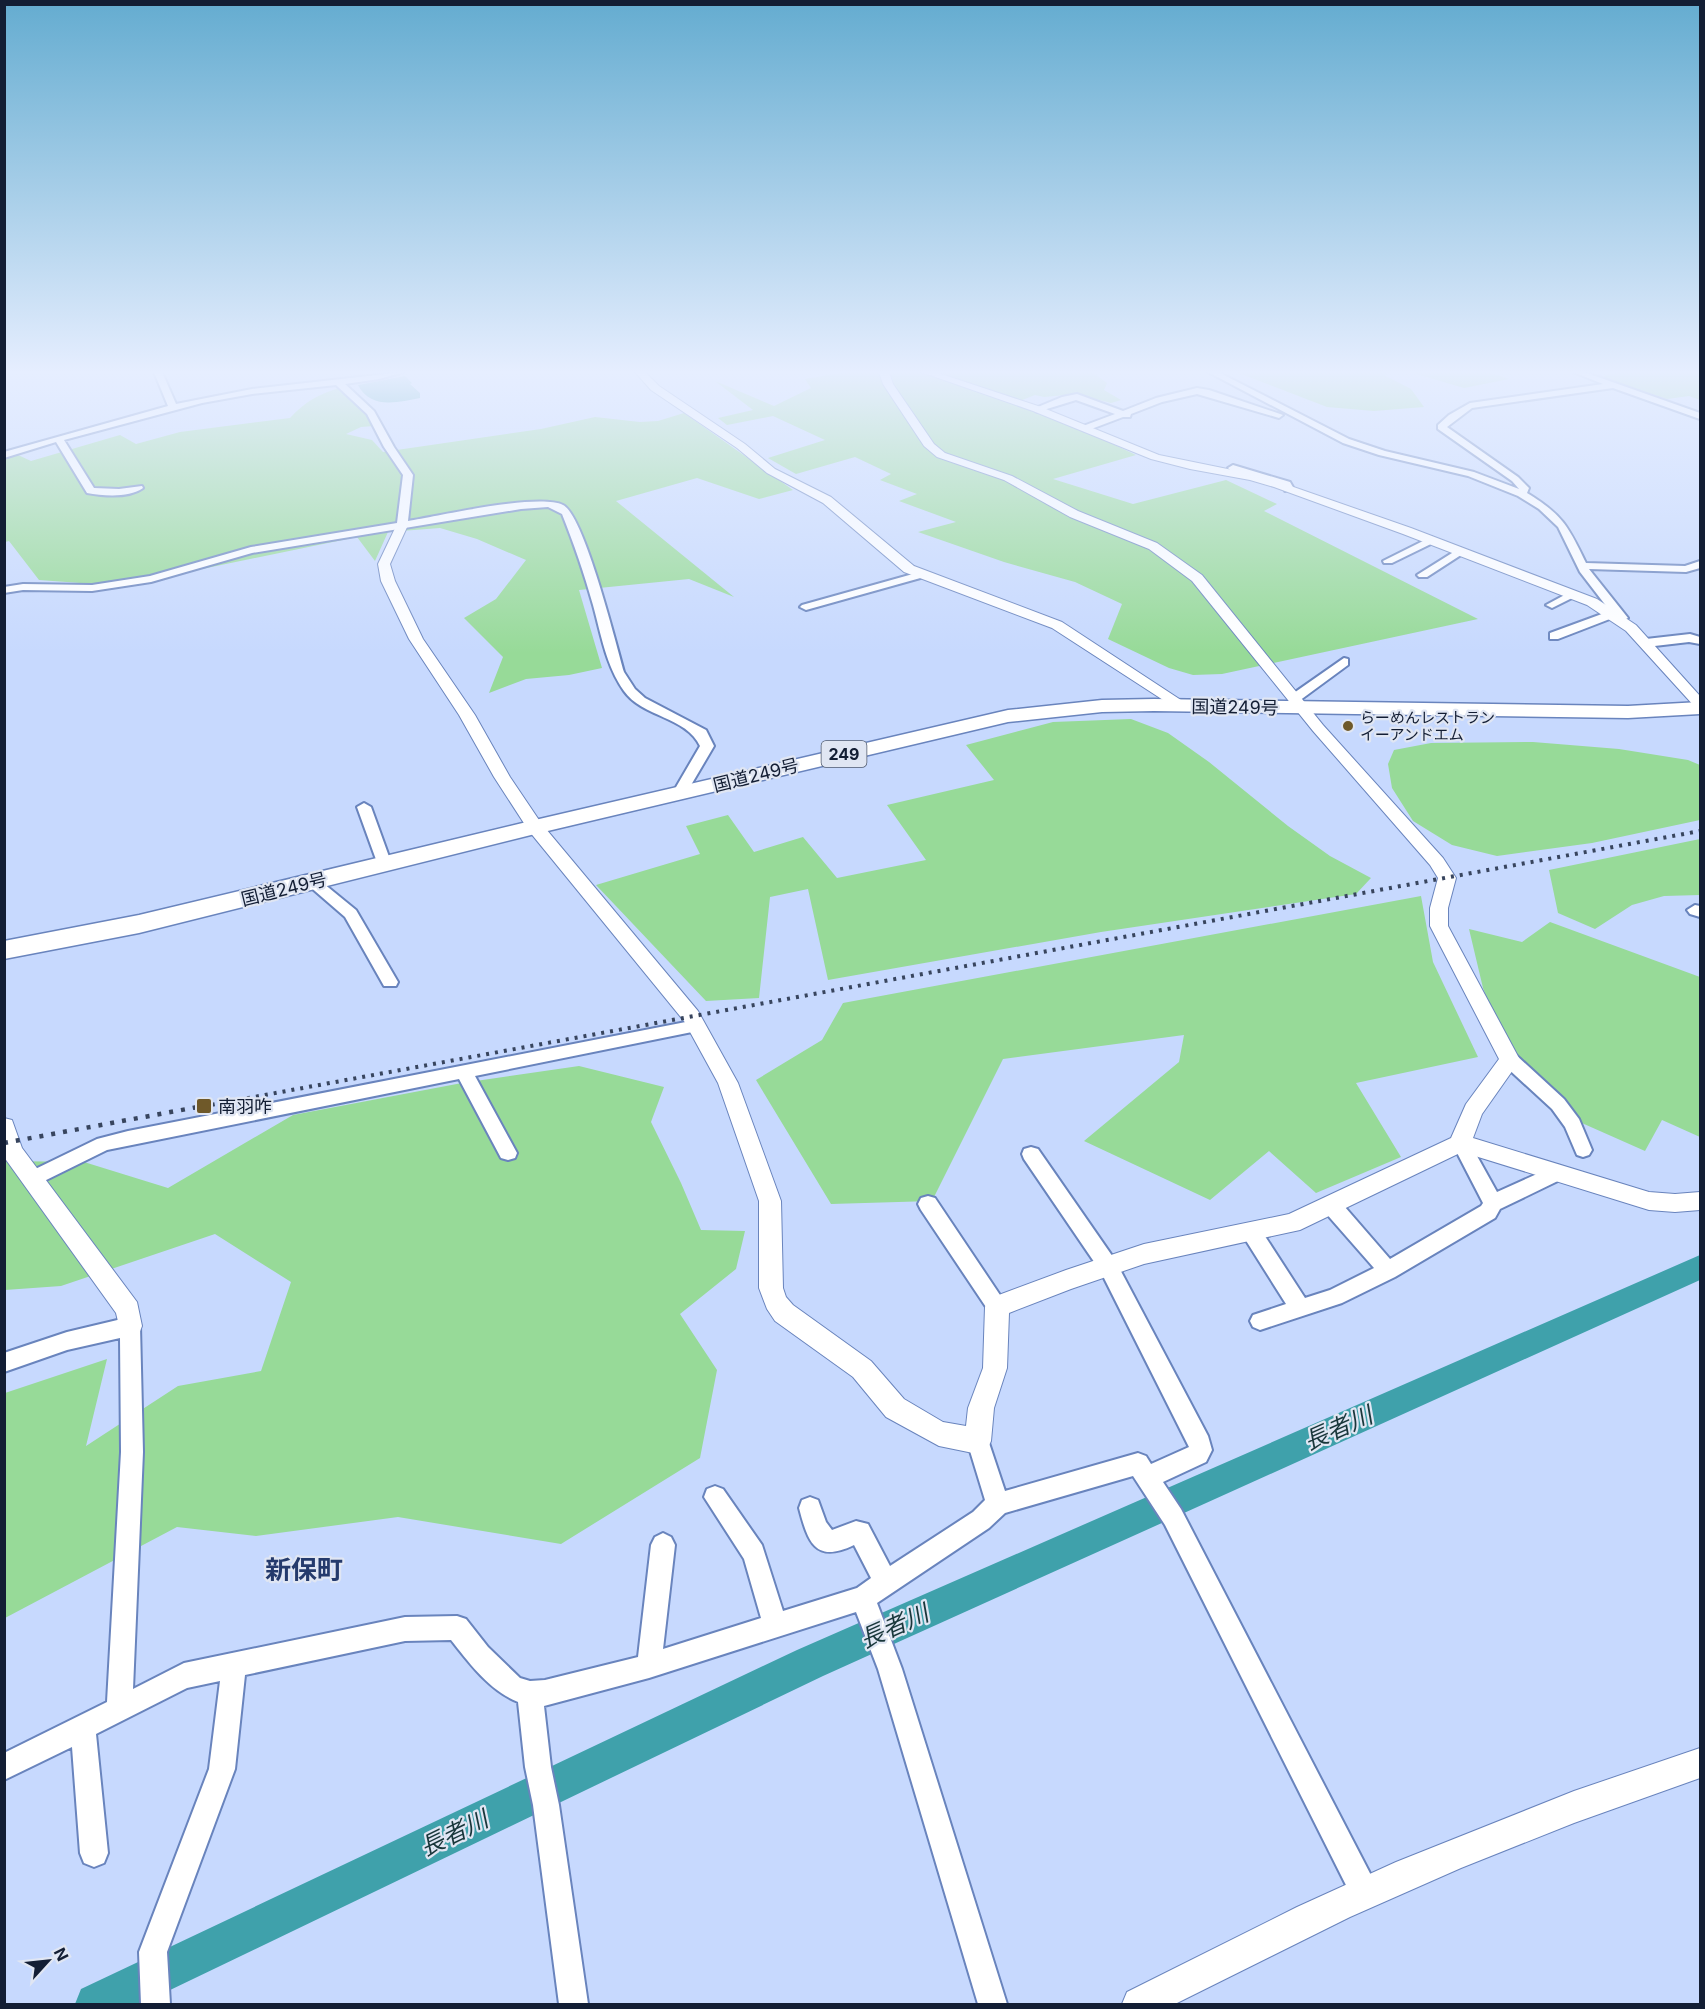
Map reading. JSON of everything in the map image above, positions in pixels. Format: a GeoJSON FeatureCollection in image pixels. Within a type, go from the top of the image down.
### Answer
{"type":"FeatureCollection","features":[{"type":"Feature","properties":{"kind":"highway","name":"国道249号"},"geometry":{"type":"LineString","coordinates":[[4,950],[139,924],[535,827],[1008,716],[1102,706],[1299,702],[1616,712],[1701,706]]}},
{"type":"Feature","properties":{"kind":"street"},"geometry":{"type":"LineString","coordinates":[[75,466],[90,490],[119,492],[138,488]]}},
{"type":"Feature","properties":{"kind":"street"},"geometry":{"type":"LineString","coordinates":[[402,466],[408,475],[402,525],[384,564],[388,581],[416,639],[467,715],[502,777],[535,827],[623,937],[691,1016],[728,1083],[770,1201],[771,1288],[775,1302],[784,1313],[809,1333],[862,1369],[895,1408],[939,1434],[978,1441]]}},
{"type":"Feature","properties":{"kind":"street"},"geometry":{"type":"LineString","coordinates":[[765,466],[827,500],[909,569],[920,575],[1004,603],[1057,625],[1182,706]]}},
{"type":"Feature","properties":{"kind":"street"},"geometry":{"type":"LineString","coordinates":[[972,466],[1008,478],[1074,514],[1153,546],[1197,578],[1299,702],[1437,862],[1447,878],[1439,908],[1439,926],[1510,1060],[1558,1104],[1573,1124],[1583,1150]]}},
{"type":"Feature","properties":{"kind":"street"},"geometry":{"type":"LineString","coordinates":[[1189,466],[1252,477],[1289,489],[1572,594],[1622,618],[1582,566],[1563,526],[1543,507],[1522,494],[1472,474],[1439,466]]}},
{"type":"Feature","properties":{"kind":"street"},"geometry":{"type":"LineString","coordinates":[[1496,466],[1524,488],[1522,494]]}},
{"type":"Feature","properties":{"kind":"street"},"geometry":{"type":"LineString","coordinates":[[1233,468],[1287,484],[1289,489]]}},
{"type":"Feature","properties":{"kind":"street"},"geometry":{"type":"LineString","coordinates":[[4,590],[23,587],[92,588],[120,584],[151,579],[251,550],[536,504],[553,505],[563,509],[584,554],[618,672],[630,691],[641,701],[700,734],[705,740],[706,746],[679,794]]}},
{"type":"Feature","properties":{"kind":"street"},"geometry":{"type":"LineString","coordinates":[[1388,561],[1431,540]]}},
{"type":"Feature","properties":{"kind":"street"},"geometry":{"type":"LineString","coordinates":[[1423,575],[1460,551]]}},
{"type":"Feature","properties":{"kind":"street"},"geometry":{"type":"LineString","coordinates":[[1582,566],[1686,569],[1701,564]]}},
{"type":"Feature","properties":{"kind":"street"},"geometry":{"type":"LineString","coordinates":[[806,608],[920,575]]}},
{"type":"Feature","properties":{"kind":"street"},"geometry":{"type":"LineString","coordinates":[[1552,605],[1572,594]]}},
{"type":"Feature","properties":{"kind":"street"},"geometry":{"type":"LineString","coordinates":[[1554,636],[1615,616]]}},
{"type":"Feature","properties":{"kind":"street"},"geometry":{"type":"LineString","coordinates":[[1615,616],[1646,643],[1701,706]]}},
{"type":"Feature","properties":{"kind":"street"},"geometry":{"type":"LineString","coordinates":[[1646,643],[1690,638],[1701,641]]}},
{"type":"Feature","properties":{"kind":"street"},"geometry":{"type":"LineString","coordinates":[[1299,702],[1344,662]]}},
{"type":"Feature","properties":{"kind":"street"},"geometry":{"type":"LineString","coordinates":[[364,807],[385,865]]}},
{"type":"Feature","properties":{"kind":"street"},"geometry":{"type":"LineString","coordinates":[[313,882],[351,914],[390,982]]}},
{"type":"Feature","properties":{"kind":"street"},"geometry":{"type":"LineString","coordinates":[[32,1179],[103,1144],[128,1138],[696,1026]]}},
{"type":"Feature","properties":{"kind":"street"},"geometry":{"type":"LineString","coordinates":[[1493,1203],[1461,1143],[1463,1129],[1488,1087],[1510,1060]]}},
{"type":"Feature","properties":{"kind":"street"},"geometry":{"type":"LineString","coordinates":[[464,1071],[508,1153]]}},
{"type":"Feature","properties":{"kind":"street"},"geometry":{"type":"LineString","coordinates":[[4,1126],[12,1150],[128,1310],[132,1452],[119,1708]]}},
{"type":"Feature","properties":{"kind":"street"},"geometry":{"type":"LineString","coordinates":[[997,1307],[1144,1254],[1292,1223],[1461,1143],[1649,1201],[1674,1203],[1701,1201]]}},
{"type":"Feature","properties":{"kind":"street"},"geometry":{"type":"LineString","coordinates":[[1031,1154],[1108,1266],[1201,1449],[1198,1454],[1151,1483]]}},
{"type":"Feature","properties":{"kind":"street"},"geometry":{"type":"LineString","coordinates":[[1260,1321],[1335,1297],[1388,1271],[1488,1212],[1493,1203],[1557,1173]]}},
{"type":"Feature","properties":{"kind":"street"},"geometry":{"type":"LineString","coordinates":[[928,1204],[997,1307],[995,1368],[981,1408],[978,1441],[999,1504]]}},
{"type":"Feature","properties":{"kind":"street"},"geometry":{"type":"LineString","coordinates":[[1331,1205],[1388,1271]]}},
{"type":"Feature","properties":{"kind":"street"},"geometry":{"type":"LineString","coordinates":[[1252,1233],[1301,1309]]}},
{"type":"Feature","properties":{"kind":"street"},"geometry":{"type":"LineString","coordinates":[[4,1363],[67,1341],[130,1326]]}},
{"type":"Feature","properties":{"kind":"street"},"geometry":{"type":"LineString","coordinates":[[4,1767],[184,1676],[405,1629],[457,1628],[479,1656],[512,1688],[530,1694],[545,1693],[649,1666],[776,1625],[866,1607],[886,1582],[981,1520],[999,1504],[1138,1464],[1173,1517],[1365,1893]]}},
{"type":"Feature","properties":{"kind":"street"},"geometry":{"type":"LineString","coordinates":[[715,1497],[753,1553],[776,1625]]}},
{"type":"Feature","properties":{"kind":"street"},"geometry":{"type":"LineString","coordinates":[[810,1508],[825,1541],[831,1542],[860,1532],[886,1582]]}},
{"type":"Feature","properties":{"kind":"street"},"geometry":{"type":"LineString","coordinates":[[649,1666],[663,1545]]}},
{"type":"Feature","properties":{"kind":"street"},"geometry":{"type":"LineString","coordinates":[[866,1607],[883,1645],[993,2004]]}},
{"type":"Feature","properties":{"kind":"street"},"geometry":{"type":"LineString","coordinates":[[155,2004],[153,1952],[222,1769],[234,1666]]}},
{"type":"Feature","properties":{"kind":"street"},"geometry":{"type":"LineString","coordinates":[[530,1694],[538,1767],[546,1805],[574,2004]]}},
{"type":"Feature","properties":{"kind":"street"},"geometry":{"type":"LineString","coordinates":[[83,1728],[94,1853]]}},
{"type":"Feature","properties":{"kind":"street"},"geometry":{"type":"LineString","coordinates":[[1139,2004],[1365,1893],[1515,1828],[1701,1763]]}},
{"type":"Feature","properties":{"kind":"shaded area"},"geometry":{"type":"Polygon","coordinates":[[[4,466],[759,466],[793,490],[759,499],[697,478],[616,501],[734,597],[689,579],[579,590],[602,668],[569,675],[526,679],[489,693],[503,657],[464,618],[496,599],[526,560],[477,539],[440,528],[388,532],[375,561],[357,537],[197,570],[108,585],[39,580],[9,541],[5,542],[4,466]]]}},
{"type":"Feature","properties":{"kind":"shaded area"},"geometry":{"type":"Polygon","coordinates":[[[782,466],[825,466],[796,474],[782,466]]]}},
{"type":"Feature","properties":{"kind":"shaded area"},"geometry":{"type":"Polygon","coordinates":[[[874,466],[1099,466],[1053,479],[1133,504],[1226,480],[1277,504],[1264,511],[1478,619],[1222,674],[1193,675],[1169,668],[1108,639],[1122,604],[1075,582],[1004,562],[918,532],[956,522],[899,501],[917,494],[880,480],[891,474],[874,466]]]}},
{"type":"Feature","properties":{"kind":"shaded area"},"geometry":{"type":"Polygon","coordinates":[[[1131,719],[1168,733],[1330,856],[1371,878],[1356,894],[1101,932],[828,980],[808,889],[770,897],[759,998],[706,1001],[596,885],[700,854],[686,826],[728,815],[754,852],[803,837],[837,878],[926,860],[887,805],[994,780],[966,745],[1053,722],[1131,719]]]}},
{"type":"Feature","properties":{"kind":"shaded area"},"geometry":{"type":"Polygon","coordinates":[[[1533,742],[1619,749],[1688,760],[1700,765],[1700,820],[1592,843],[1497,856],[1452,845],[1413,821],[1392,788],[1388,764],[1394,750],[1431,743],[1533,742]]]}},
{"type":"Feature","properties":{"kind":"shaded area"},"geometry":{"type":"Polygon","coordinates":[[[1700,839],[1700,895],[1664,896],[1632,905],[1595,929],[1558,913],[1549,870],[1700,839]]]}},
{"type":"Feature","properties":{"kind":"shaded area"},"geometry":{"type":"Polygon","coordinates":[[[1421,896],[1433,962],[1478,1057],[1356,1083],[1401,1157],[1316,1193],[1269,1151],[1210,1200],[1084,1141],[1179,1062],[1184,1035],[1003,1059],[932,1201],[831,1204],[756,1080],[822,1040],[843,1003],[1421,896]]]}},
{"type":"Feature","properties":{"kind":"shaded area"},"geometry":{"type":"Polygon","coordinates":[[[1550,922],[1700,977],[1700,1137],[1662,1120],[1645,1151],[1566,1116],[1516,1075],[1483,988],[1469,929],[1522,942],[1550,922]]]}},
{"type":"Feature","properties":{"kind":"shaded area"},"geometry":{"type":"Polygon","coordinates":[[[579,1066],[664,1087],[651,1122],[701,1230],[745,1231],[736,1269],[680,1314],[717,1370],[700,1458],[561,1544],[398,1517],[256,1536],[177,1527],[5,1618],[5,1393],[107,1359],[86,1446],[178,1386],[261,1371],[291,1282],[215,1234],[61,1286],[5,1290],[5,1161],[84,1162],[168,1188],[293,1115],[462,1083],[579,1066]]]}},
{"type":"Feature","properties":{"kind":"waterway","name":"長者川"},"geometry":{"type":"LineString","coordinates":[[96,2004],[810,1663],[1700,1267]]}},
{"type":"Feature","properties":{"kind":"railway"},"geometry":{"type":"LineString","coordinates":[[194,1108],[1700,831]]}},
{"type":"Feature","properties":{"kind":"railway"},"geometry":{"type":"LineString","coordinates":[[4,1143],[203,1106]]}},
{"type":"Feature","properties":{"kind":"place","name":"らーめんレストラン イーアンドエム"},"geometry":{"type":"Point","coordinates":[1348,726]}},
{"type":"Feature","properties":{"kind":"place","name":"南羽咋"},"geometry":{"type":"Point","coordinates":[204,1106]}},
{"type":"Feature","properties":{"kind":"district","name":"新保町"},"geometry":{"type":"Point","coordinates":[304,1569]}}]}
